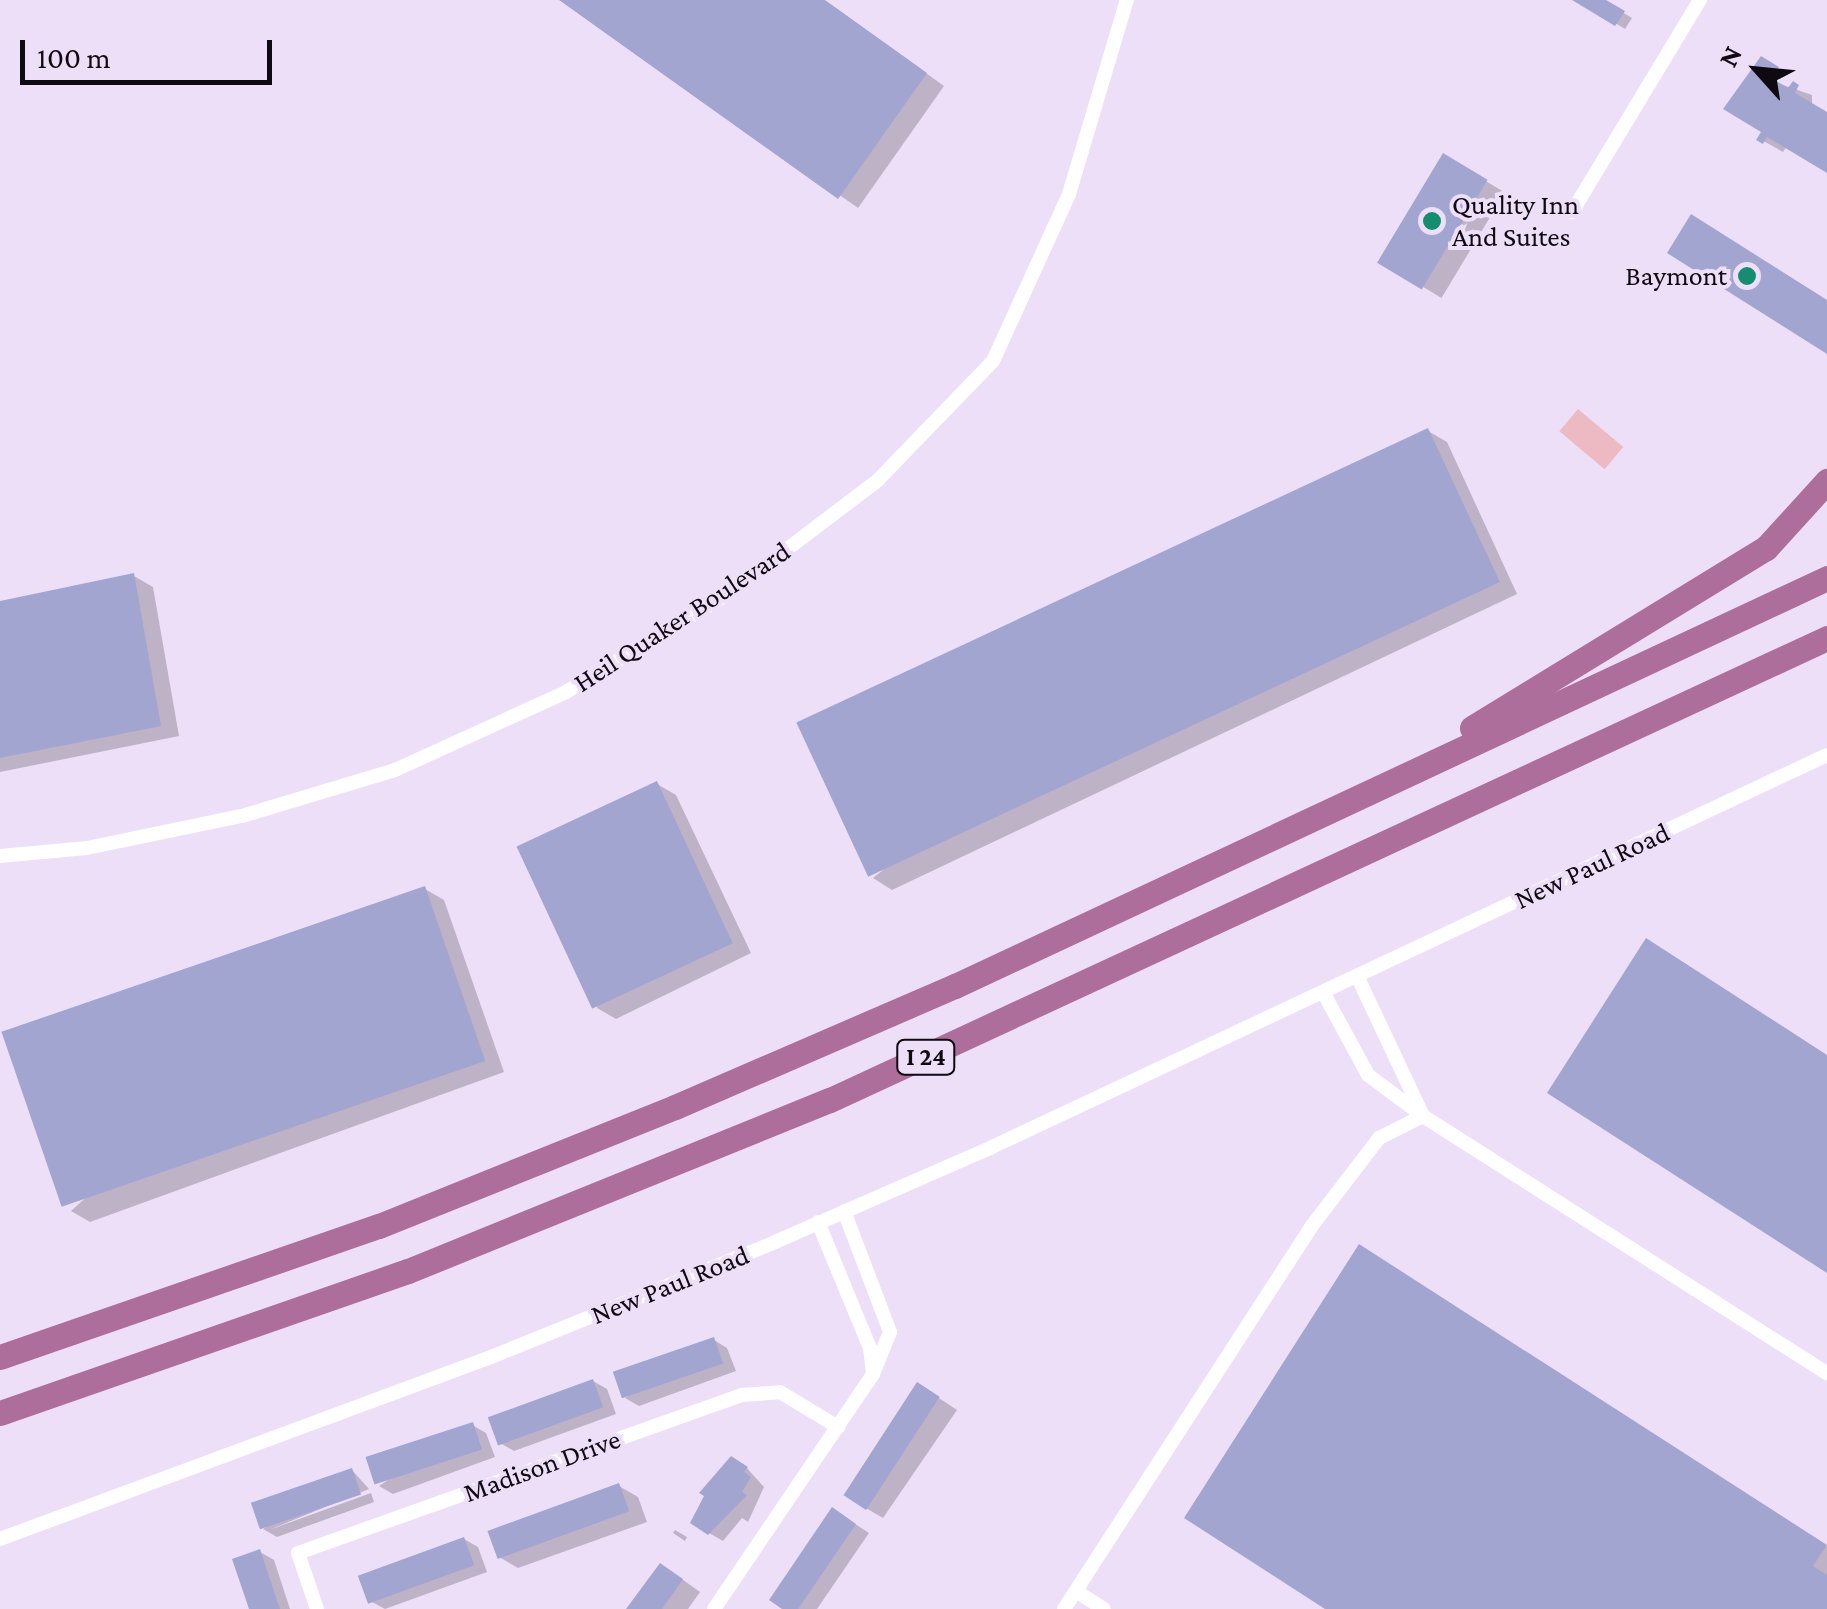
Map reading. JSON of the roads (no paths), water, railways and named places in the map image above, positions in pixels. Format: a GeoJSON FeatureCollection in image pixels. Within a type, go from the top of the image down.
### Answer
{"type":"FeatureCollection","features":[{"type":"Feature","properties":{"kind":"highway"},"geometry":{"type":"LineString","coordinates":[[1340,806],[1766,548],[1827,481]]}},
{"type":"Feature","properties":{"kind":"highway","name":"I 24"},"geometry":{"type":"LineString","coordinates":[[0,1357],[379,1226],[675,1108],[1340,806],[1827,578]]}},
{"type":"Feature","properties":{"kind":"highway","name":"I 24"},"geometry":{"type":"LineString","coordinates":[[0,1413],[408,1271],[813,1107],[1827,638]]}},
{"type":"Feature","properties":{"kind":"street","name":"Heil Quaker Boulevard"},"geometry":{"type":"LineString","coordinates":[[0,856],[88,848],[242,816],[396,770],[566,692],[732,591],[834,514],[878,480],[993,361],[1069,194],[1127,0]]}},
{"type":"Feature","properties":{"kind":"street"},"geometry":{"type":"LineString","coordinates":[[1572,212],[1700,0]]}},
{"type":"Feature","properties":{"kind":"street","name":"New Paul Road"},"geometry":{"type":"LineString","coordinates":[[0,1539],[507,1351],[844,1211],[1827,755]]}},
{"type":"Feature","properties":{"kind":"street"},"geometry":{"type":"LineString","coordinates":[[1357,976],[1424,1116]]}},
{"type":"Feature","properties":{"kind":"street"},"geometry":{"type":"LineString","coordinates":[[1323,992],[1368,1074],[1424,1116],[1827,1374]]}},
{"type":"Feature","properties":{"kind":"street"},"geometry":{"type":"LineString","coordinates":[[1064,1609],[1311,1226],[1380,1138],[1424,1116]]}},
{"type":"Feature","properties":{"kind":"street"},"geometry":{"type":"LineString","coordinates":[[714,1609],[873,1374],[890,1332],[844,1211]]}},
{"type":"Feature","properties":{"kind":"street"},"geometry":{"type":"LineString","coordinates":[[818,1222],[870,1348],[873,1374]]}},
{"type":"Feature","properties":{"kind":"street"},"geometry":{"type":"LineString","coordinates":[[847,1290],[871,1280]]}},
{"type":"Feature","properties":{"kind":"street","name":"Madison Drive"},"geometry":{"type":"LineString","coordinates":[[317,1609],[298,1553],[740,1394],[780,1392],[838,1427]]}},
{"type":"Feature","properties":{"kind":"street"},"geometry":{"type":"LineString","coordinates":[[1076,1591],[1104,1609]]}},
{"type":"Feature","properties":{"kind":"place","name":"Quality Inn And Suites"},"geometry":{"type":"Point","coordinates":[1432,221]}},
{"type":"Feature","properties":{"kind":"place","name":"Baymont"},"geometry":{"type":"Point","coordinates":[1747,276]}}]}
